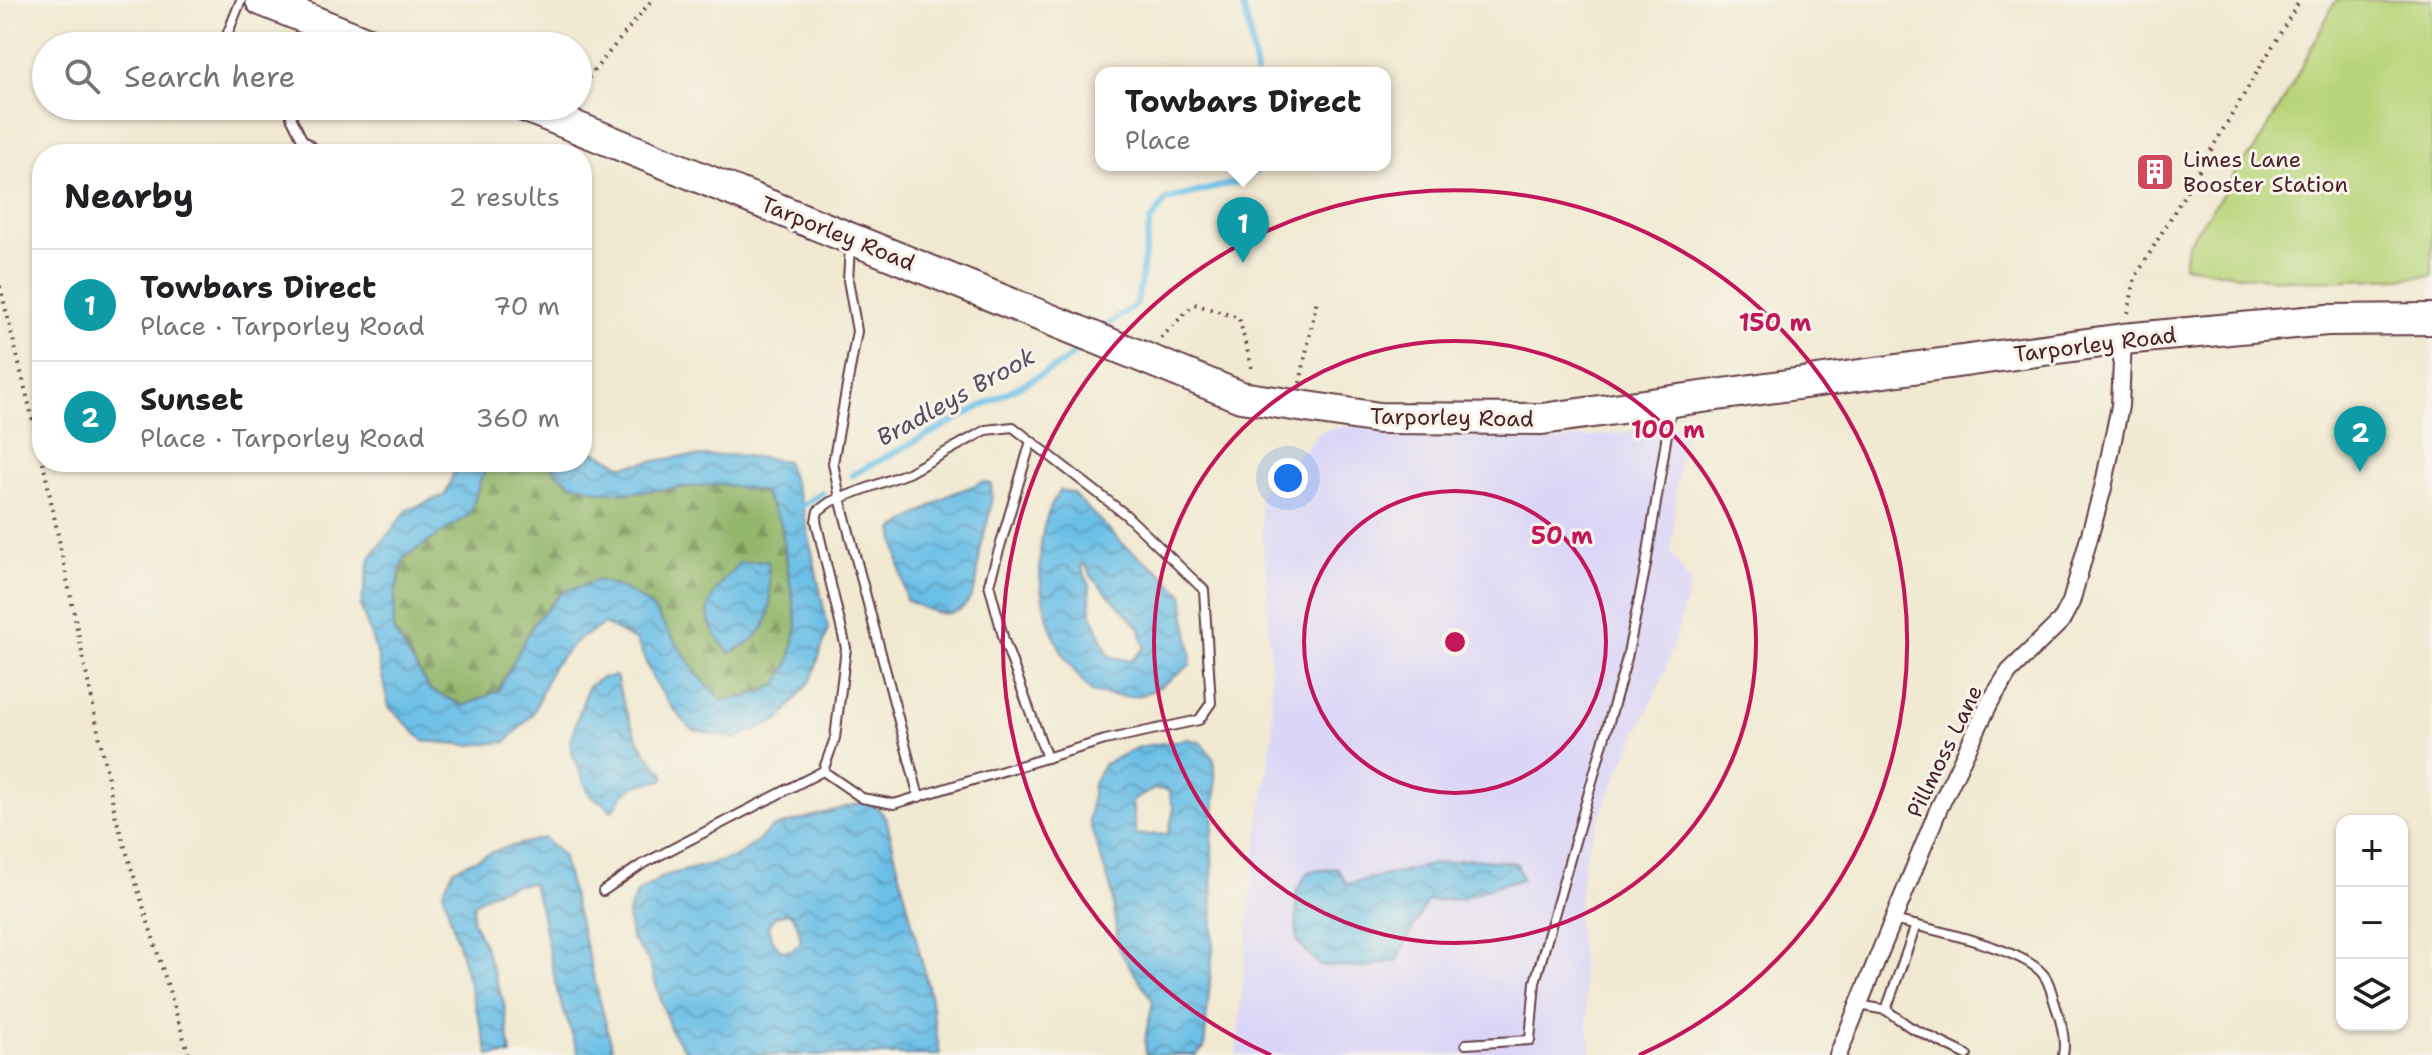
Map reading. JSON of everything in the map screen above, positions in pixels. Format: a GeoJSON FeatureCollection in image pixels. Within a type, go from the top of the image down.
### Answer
{"type":"FeatureCollection","features":[{"type":"Feature","properties":{"kind":"highway"},"geometry":{"type":"LineString","coordinates":[[261,0],[330,32]]}},
{"type":"Feature","properties":{"kind":"highway","name":"Tarporley Road"},"geometry":{"type":"LineString","coordinates":[[559,120],[1241,397],[1379,418],[1542,419],[2123,339],[2327,320],[2432,319]]}},
{"type":"Feature","properties":{"kind":"street","name":"Pillmoss Lane"},"geometry":{"type":"LineString","coordinates":[[1838,1055],[1938,810],[1990,702],[2009,672],[2061,621],[2071,602],[2103,488],[2120,406],[2123,339]]}},
{"type":"Feature","properties":{"kind":"lane"},"geometry":{"type":"LineString","coordinates":[[228,32],[241,0]]}},
{"type":"Feature","properties":{"kind":"lane"},"geometry":{"type":"LineString","coordinates":[[292,120],[302,139],[308,144]]}},
{"type":"Feature","properties":{"kind":"lane"},"geometry":{"type":"LineString","coordinates":[[851,238],[848,280],[857,331],[833,463],[919,797]]}},
{"type":"Feature","properties":{"kind":"lane"},"geometry":{"type":"LineString","coordinates":[[1466,1044],[1530,1040],[1535,982],[1627,658],[1673,400]]}},
{"type":"Feature","properties":{"kind":"lane"},"geometry":{"type":"LineString","coordinates":[[603,891],[641,865],[823,771],[835,738],[846,648],[816,521],[818,511],[840,498],[908,473],[986,430],[1013,427],[1126,515],[1204,590],[1211,703],[1199,720],[1105,740],[894,804],[862,798],[823,771]]}},
{"type":"Feature","properties":{"kind":"lane"},"geometry":{"type":"LineString","coordinates":[[1031,441],[989,584],[1004,640],[1047,758]]}},
{"type":"Feature","properties":{"kind":"lane"},"geometry":{"type":"LineString","coordinates":[[1892,919],[1994,947],[2034,966],[2044,974],[2058,1014],[2063,1055]]}},
{"type":"Feature","properties":{"kind":"lane"},"geometry":{"type":"LineString","coordinates":[[1886,1010],[1916,925]]}},
{"type":"Feature","properties":{"kind":"lane"},"geometry":{"type":"LineString","coordinates":[[1857,1005],[1886,1010],[1910,1027],[1967,1055]]}},
{"type":"Feature","properties":{"kind":"path"},"geometry":{"type":"LineString","coordinates":[[592,73],[652,0]]}},
{"type":"Feature","properties":{"kind":"path"},"geometry":{"type":"LineString","coordinates":[[2123,339],[2135,278],[2300,0]]}},
{"type":"Feature","properties":{"kind":"path"},"geometry":{"type":"LineString","coordinates":[[0,286],[32,419]]}},
{"type":"Feature","properties":{"kind":"path"},"geometry":{"type":"LineString","coordinates":[[1295,405],[1317,299]]}},
{"type":"Feature","properties":{"kind":"path"},"geometry":{"type":"LineString","coordinates":[[1142,357],[1194,304],[1239,318],[1260,400]]}},
{"type":"Feature","properties":{"kind":"path"},"geometry":{"type":"LineString","coordinates":[[44,472],[116,818],[189,1055]]}},
{"type":"Feature","properties":{"kind":"shaded area"},"geometry":{"type":"Polygon","coordinates":[[[1690,425],[1680,446],[1671,554],[1691,584],[1666,670],[1600,815],[1583,864],[1577,921],[1591,1055],[1236,1055],[1254,861],[1273,732],[1268,604],[1259,495],[1322,431],[1346,426],[1541,442],[1690,425]]]}},
{"type":"Feature","properties":{"kind":"green space"},"geometry":{"type":"Polygon","coordinates":[[[2336,0],[2432,0],[2432,276],[2287,280],[2184,266],[2187,244],[2236,171],[2254,150],[2336,0]]]}},
{"type":"Feature","properties":{"kind":"green space"},"geometry":{"type":"Polygon","coordinates":[[[485,472],[557,472],[570,483],[604,492],[721,484],[763,492],[781,523],[797,626],[790,662],[777,685],[746,697],[722,700],[698,675],[651,606],[534,623],[498,691],[464,706],[430,690],[393,629],[395,594],[404,558],[470,514],[485,472]]]}},
{"type":"Feature","properties":{"kind":"water"},"geometry":{"type":"Polygon","coordinates":[[[592,450],[623,466],[679,457],[738,455],[786,461],[803,508],[828,629],[812,678],[780,720],[734,739],[691,729],[653,679],[637,641],[605,624],[577,640],[552,667],[533,714],[506,742],[469,745],[424,741],[389,707],[377,654],[361,607],[370,558],[407,510],[445,495],[454,472],[485,472],[470,514],[404,558],[395,594],[393,630],[430,690],[464,706],[498,691],[534,623],[562,592],[599,580],[626,590],[651,606],[698,675],[722,700],[746,697],[777,685],[790,661],[797,626],[781,523],[763,492],[721,484],[604,492],[570,483],[557,472],[592,472],[592,450]]]}},
{"type":"Feature","properties":{"kind":"water"},"geometry":{"type":"Polygon","coordinates":[[[983,482],[991,484],[991,500],[971,598],[956,612],[947,613],[906,600],[893,530],[949,495],[983,482]]]}},
{"type":"Feature","properties":{"kind":"water"},"geometry":{"type":"Polygon","coordinates":[[[1060,490],[1072,493],[1126,547],[1158,570],[1183,595],[1190,665],[1145,694],[1123,697],[1091,692],[1065,657],[1046,613],[1040,570],[1044,528],[1060,490]],[[1084,563],[1081,566],[1089,584],[1091,613],[1109,656],[1131,661],[1144,648],[1140,628],[1092,577],[1084,563]]]}},
{"type":"Feature","properties":{"kind":"water"},"geometry":{"type":"Polygon","coordinates":[[[768,561],[770,605],[764,626],[746,645],[730,653],[711,627],[708,616],[713,596],[739,563],[768,561]]]}},
{"type":"Feature","properties":{"kind":"water"},"geometry":{"type":"Polygon","coordinates":[[[616,676],[633,729],[646,752],[664,773],[664,780],[633,788],[622,796],[611,811],[590,796],[571,750],[570,740],[588,687],[601,678],[616,676]]]}},
{"type":"Feature","properties":{"kind":"water"},"geometry":{"type":"Polygon","coordinates":[[[1189,739],[1202,743],[1214,760],[1213,947],[1204,1048],[1196,1055],[1146,1055],[1146,1034],[1153,1001],[1118,949],[1112,892],[1089,821],[1093,785],[1103,765],[1138,747],[1189,739]],[[1154,789],[1132,801],[1136,835],[1168,834],[1174,809],[1168,790],[1154,789]]]}},
{"type":"Feature","properties":{"kind":"water"},"geometry":{"type":"Polygon","coordinates":[[[871,800],[886,818],[930,995],[940,1055],[689,1055],[671,1031],[648,960],[631,938],[628,912],[638,892],[664,876],[736,857],[771,828],[871,800]],[[788,913],[775,916],[768,926],[772,940],[782,951],[792,950],[801,942],[798,925],[788,913]]]}},
{"type":"Feature","properties":{"kind":"water"},"geometry":{"type":"Polygon","coordinates":[[[543,838],[562,855],[614,1055],[579,1055],[558,994],[539,902],[532,883],[501,889],[474,904],[472,920],[485,947],[504,1004],[511,1055],[489,1055],[443,891],[454,869],[500,849],[543,838]]]}},
{"type":"Feature","properties":{"kind":"water"},"geometry":{"type":"Polygon","coordinates":[[[1470,859],[1517,863],[1522,879],[1462,899],[1427,901],[1397,960],[1360,968],[1319,965],[1297,941],[1296,892],[1308,872],[1337,868],[1347,884],[1470,859]]]}},
{"type":"Feature","properties":{"kind":"waterway","name":"Bradleys Brook"},"geometry":{"type":"LineString","coordinates":[[1241,0],[1255,67]]}},
{"type":"Feature","properties":{"kind":"waterway","name":"Bradleys Brook"},"geometry":{"type":"LineString","coordinates":[[1110,323],[1137,304],[1150,222],[1166,200],[1241,181],[1256,171]]}},
{"type":"Feature","properties":{"kind":"waterway","name":"Bradleys Brook"},"geometry":{"type":"LineString","coordinates":[[852,475],[1061,364],[1077,351]]}},
{"type":"Feature","properties":{"kind":"waterway","name":"Bradleys Brook"},"geometry":{"type":"LineString","coordinates":[[796,510],[822,493]]}},
{"type":"Feature","properties":{"kind":"place","name":"Limes Lane Booster Station"},"geometry":{"type":"Point","coordinates":[2155,172]}},
{"type":"Feature","properties":{"kind":"place","name":"Towbars Direct"},"geometry":{"type":"Point","coordinates":[1243,263]}},
{"type":"Feature","properties":{"kind":"place","name":"Sunset"},"geometry":{"type":"Point","coordinates":[2360,472]}}]}
